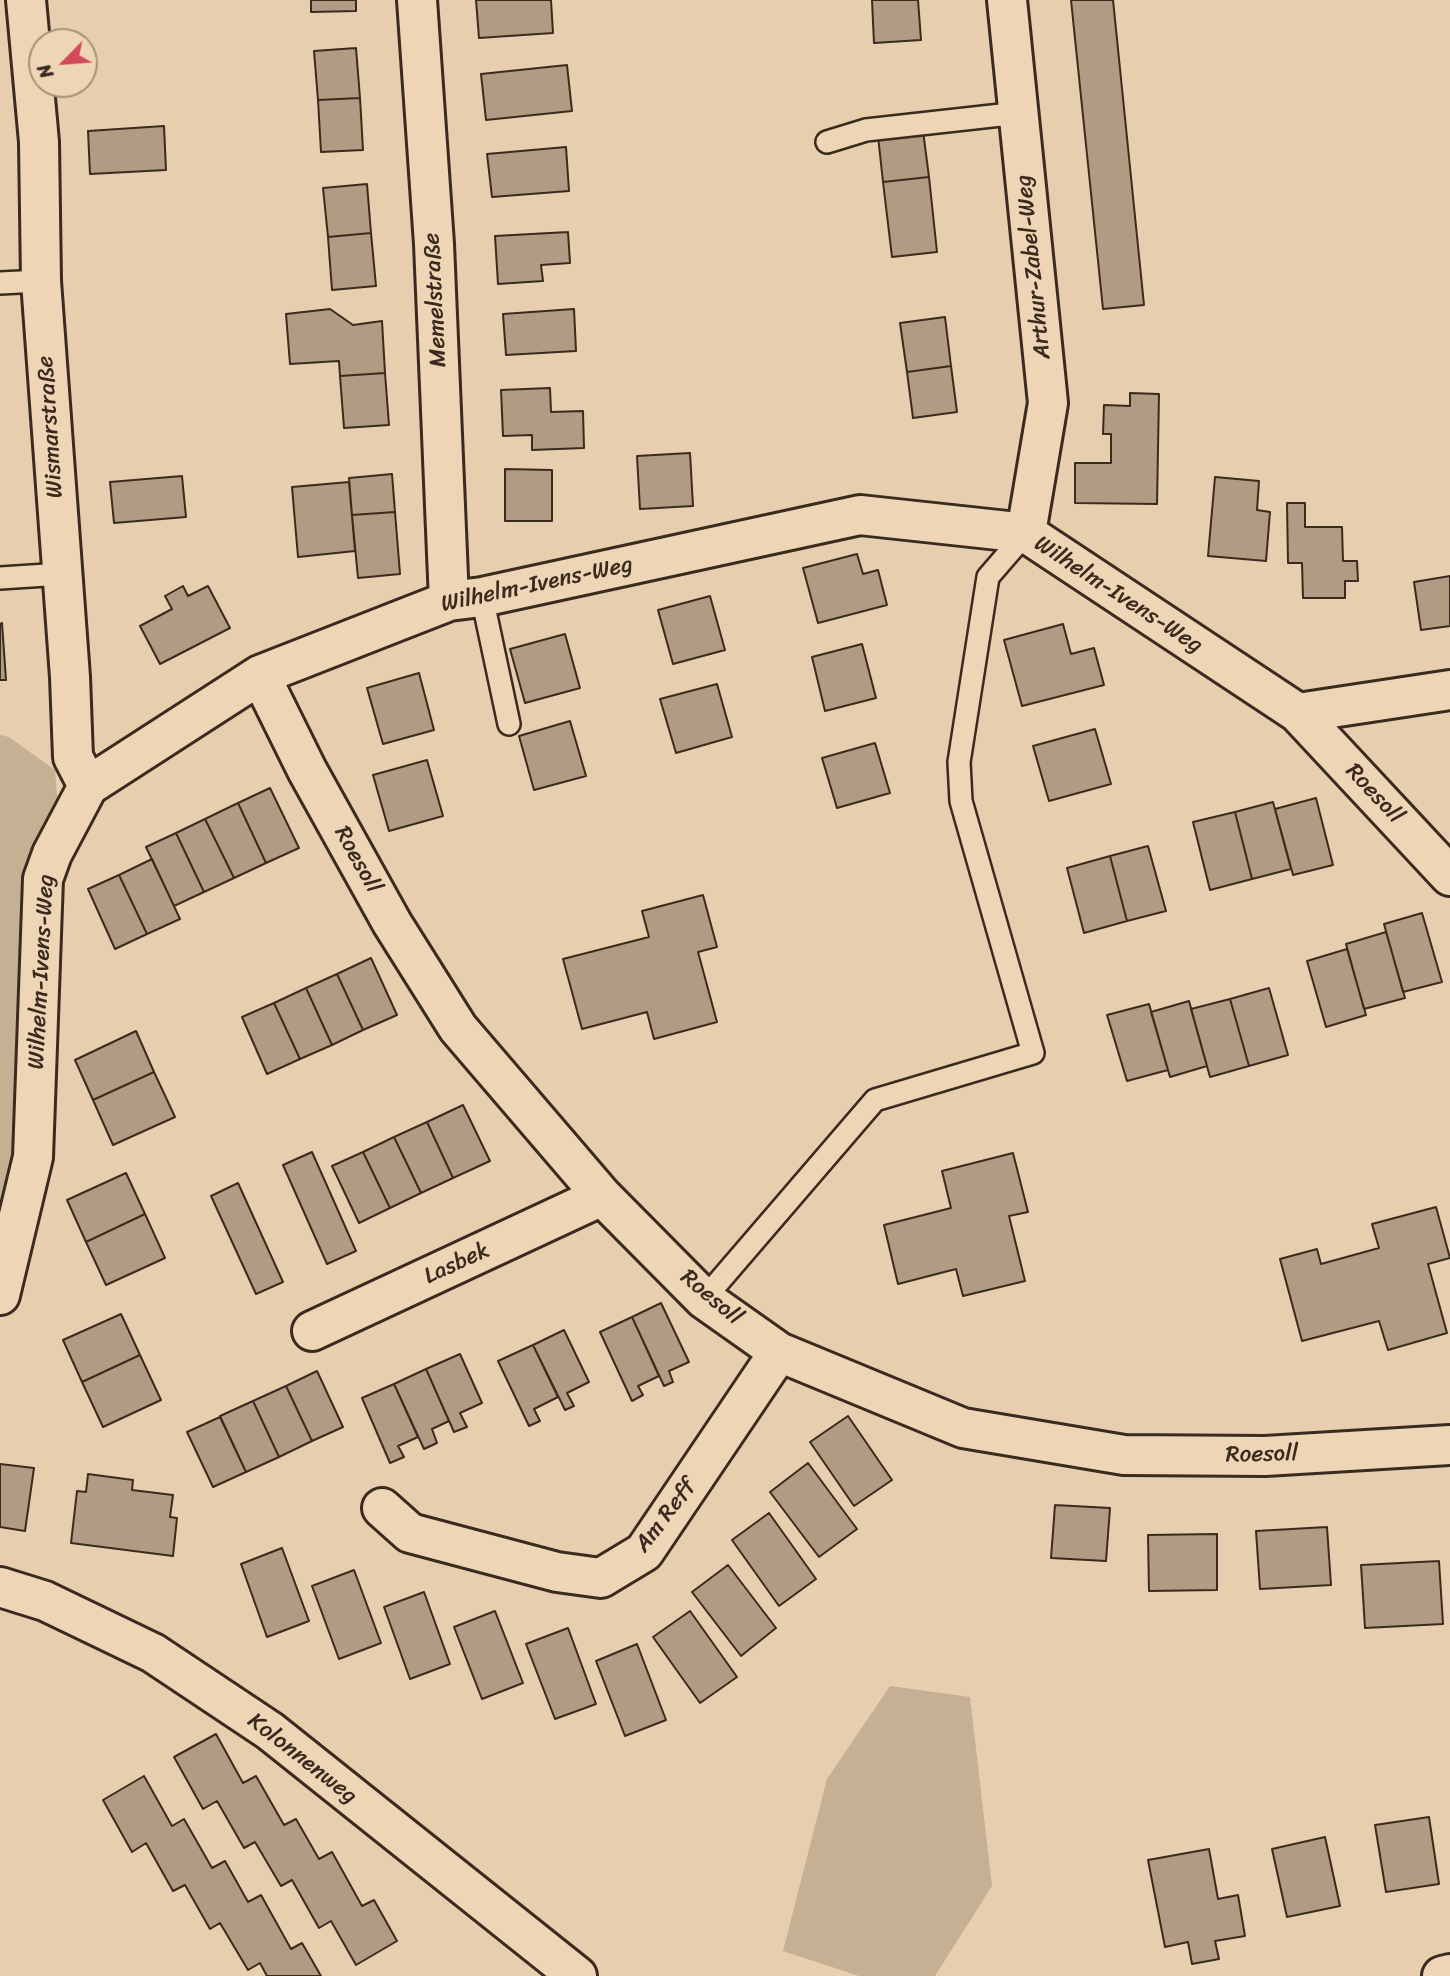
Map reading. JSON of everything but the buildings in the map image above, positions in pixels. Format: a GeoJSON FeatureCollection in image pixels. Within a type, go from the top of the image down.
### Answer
{"type":"FeatureCollection","features":[{"type":"Feature","properties":{"kind":"street","name":"Wismarstraße"},"geometry":{"type":"LineString","coordinates":[[26,0],[39,142],[41,281],[73,757],[88,786]]}},
{"type":"Feature","properties":{"kind":"street","name":"Memelstraße"},"geometry":{"type":"LineString","coordinates":[[417,0],[434,244],[465,599]]}},
{"type":"Feature","properties":{"kind":"street","name":"Arthur-Zabel-Weg"},"geometry":{"type":"LineString","coordinates":[[1007,0],[1048,403],[1026,533]]}},
{"type":"Feature","properties":{"kind":"street","name":"Wilhelm-Ivens-Weg"},"geometry":{"type":"LineString","coordinates":[[0,1295],[33,1157],[43,880],[52,854],[88,786],[260,675],[465,599],[860,515],[1026,533],[1298,713]]}},
{"type":"Feature","properties":{"kind":"street","name":"Roesoll"},"geometry":{"type":"LineString","coordinates":[[260,675],[307,770],[417,965],[458,1028],[603,1196],[704,1299],[779,1352],[963,1428],[1124,1455],[1265,1456],[1450,1445]]}},
{"type":"Feature","properties":{"kind":"street"},"geometry":{"type":"LineString","coordinates":[[1298,713],[1450,690]]}},
{"type":"Feature","properties":{"kind":"street","name":"Roesoll"},"geometry":{"type":"LineString","coordinates":[[1298,713],[1450,876]]}},
{"type":"Feature","properties":{"kind":"street","name":"Lasbek"},"geometry":{"type":"LineString","coordinates":[[312,1331],[603,1196]]}},
{"type":"Feature","properties":{"kind":"street","name":"Am Reff"},"geometry":{"type":"LineString","coordinates":[[382,1508],[411,1533],[557,1572],[601,1578],[644,1552],[779,1352]]}},
{"type":"Feature","properties":{"kind":"street","name":"Kolonnenweg"},"geometry":{"type":"LineString","coordinates":[[0,1587],[45,1601],[153,1653],[270,1731],[577,1976]]}},
{"type":"Feature","properties":{"kind":"street"},"geometry":{"type":"LineString","coordinates":[[1442,1976],[1450,1974]]}},
{"type":"Feature","properties":{"kind":"lane"},"geometry":{"type":"LineString","coordinates":[[827,142],[866,130],[1018,113]]}},
{"type":"Feature","properties":{"kind":"lane"},"geometry":{"type":"LineString","coordinates":[[0,284],[41,281]]}},
{"type":"Feature","properties":{"kind":"lane"},"geometry":{"type":"LineString","coordinates":[[704,1299],[876,1100],[1033,1053],[961,801],[959,762],[989,577],[1026,533]]}},
{"type":"Feature","properties":{"kind":"lane"},"geometry":{"type":"LineString","coordinates":[[0,578],[62,574]]}},
{"type":"Feature","properties":{"kind":"lane"},"geometry":{"type":"LineString","coordinates":[[465,599],[509,724]]}},
{"type":"Feature","properties":{"kind":"shaded area"},"geometry":{"type":"Polygon","coordinates":[[[0,735],[9,737],[55,770],[58,806],[31,860],[22,892],[19,983],[23,1111],[0,1219],[0,735]]]}},
{"type":"Feature","properties":{"kind":"shaded area"},"geometry":{"type":"Polygon","coordinates":[[[890,1686],[970,1697],[992,1886],[935,1976],[859,1976],[783,1951],[827,1779],[890,1686]]]}}]}
